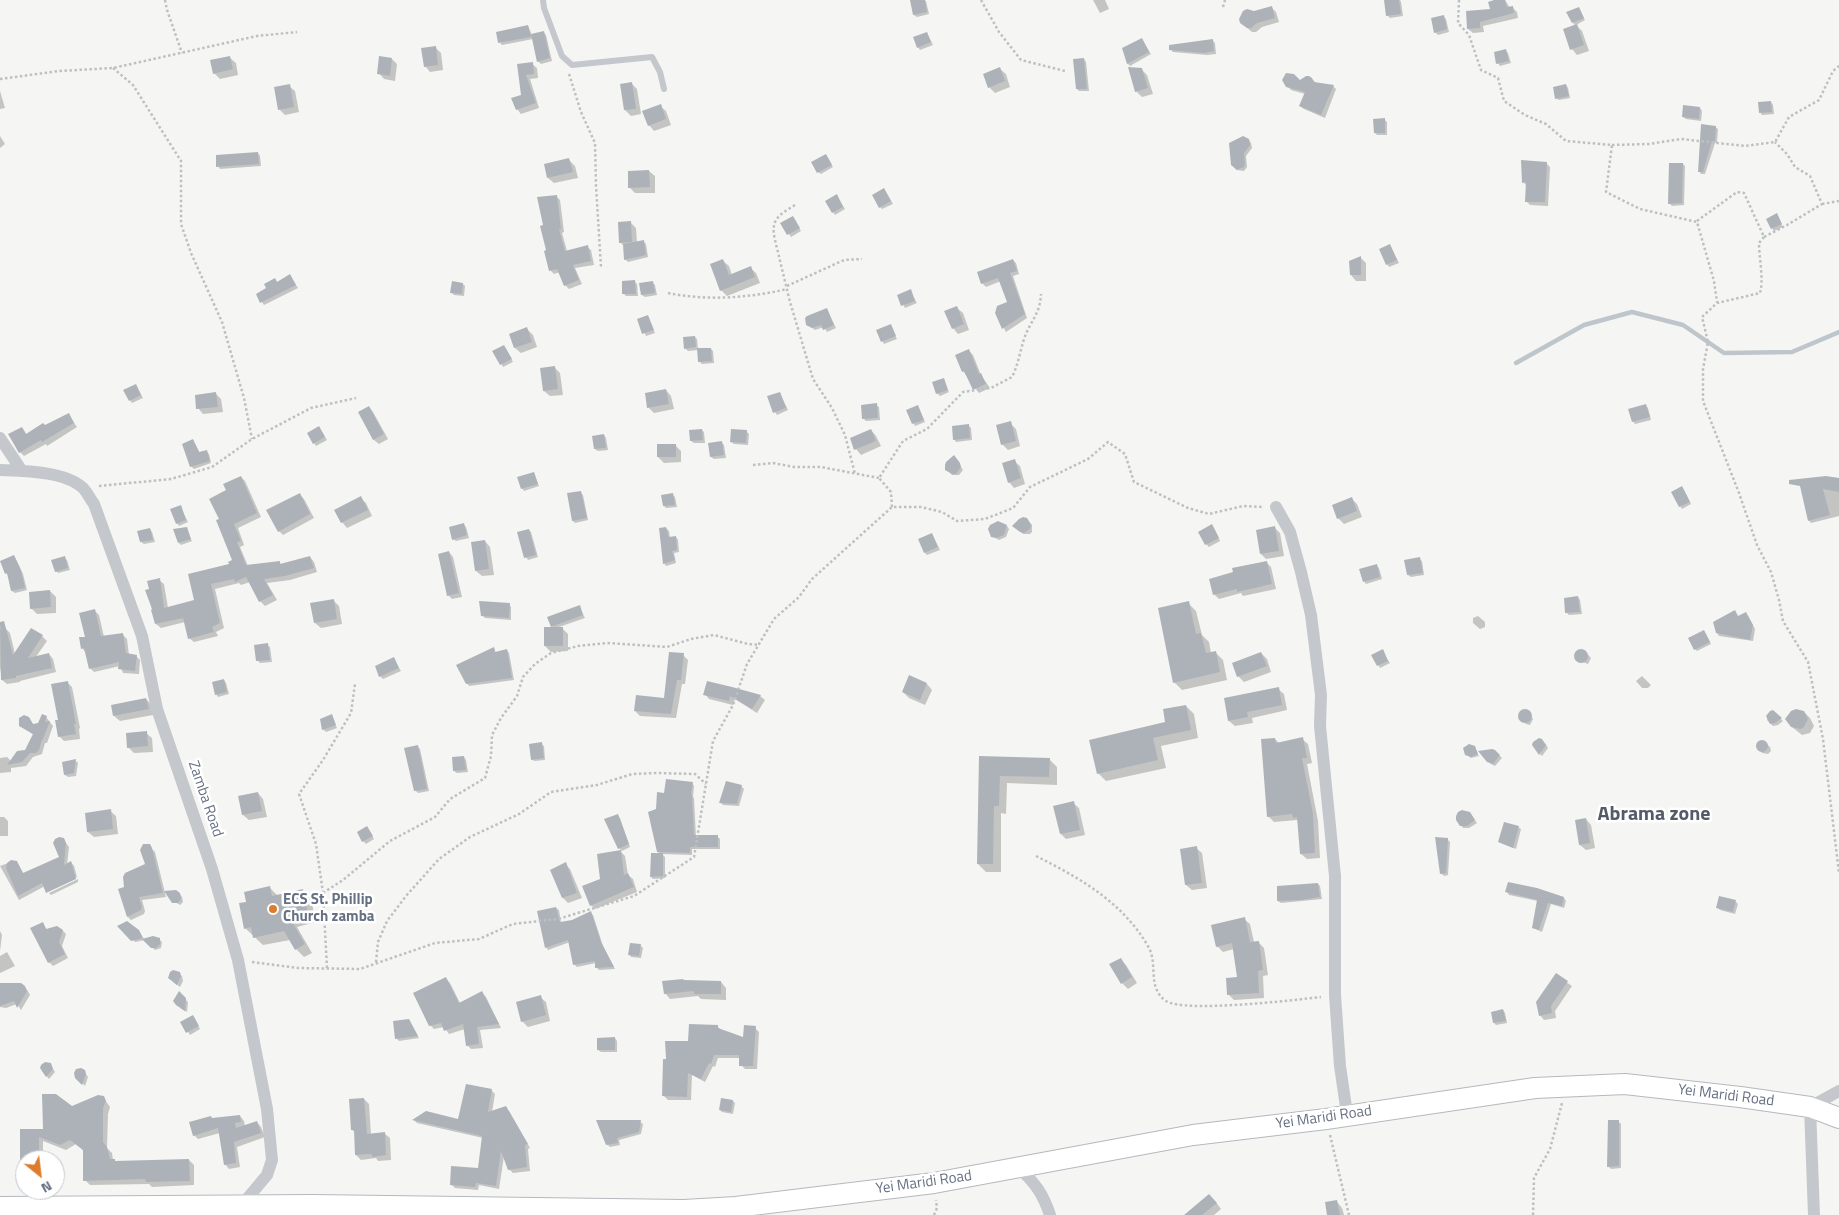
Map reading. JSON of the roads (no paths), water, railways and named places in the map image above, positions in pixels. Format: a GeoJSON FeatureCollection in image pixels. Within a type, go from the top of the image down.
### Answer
{"type":"FeatureCollection","features":[{"type":"Feature","properties":{"kind":"main road","name":"Yei Maridi Road"},"geometry":{"type":"LineString","coordinates":[[0,1207],[241,1206],[684,1210],[736,1207],[906,1188],[1193,1135],[1326,1119],[1347,1114],[1535,1088],[1566,1086],[1625,1084],[1740,1096],[1810,1107],[1839,1118]]}},
{"type":"Feature","properties":{"kind":"street"},"geometry":{"type":"LineString","coordinates":[[0,438],[22,471]]}},
{"type":"Feature","properties":{"kind":"street"},"geometry":{"type":"LineString","coordinates":[[0,470],[22,471]]}},
{"type":"Feature","properties":{"kind":"street","name":"Zamba Road"},"geometry":{"type":"LineString","coordinates":[[22,471],[70,480],[82,488],[94,504],[142,636],[157,709],[209,859],[238,960],[267,1109],[272,1160],[267,1174],[241,1206]]}},
{"type":"Feature","properties":{"kind":"street"},"geometry":{"type":"LineString","coordinates":[[1276,508],[1290,532],[1312,615],[1321,695],[1320,726],[1335,876],[1335,995],[1340,1066],[1347,1114]]}},
{"type":"Feature","properties":{"kind":"street"},"geometry":{"type":"LineString","coordinates":[[1814,1215],[1810,1107],[1839,1091]]}},
{"type":"Feature","properties":{"kind":"street"},"geometry":{"type":"LineString","coordinates":[[1019,1168],[1034,1182],[1044,1198],[1050,1215]]}},
{"type":"Feature","properties":{"kind":"lane"},"geometry":{"type":"LineString","coordinates":[[543,0],[544,8],[564,58],[572,65],[652,57],[660,72],[664,89]]}},
{"type":"Feature","properties":{"kind":"waterway"},"geometry":{"type":"LineString","coordinates":[[1516,363],[1584,325],[1632,312],[1683,325],[1724,353],[1792,352],[1839,332]]}},
{"type":"Feature","properties":{"kind":"place","name":"ECS St. Phillip Church zamba"},"geometry":{"type":"Point","coordinates":[273,909]}},
{"type":"Feature","properties":{"kind":"district","name":"Abrama zone"},"geometry":{"type":"Point","coordinates":[1654,815]}}]}
